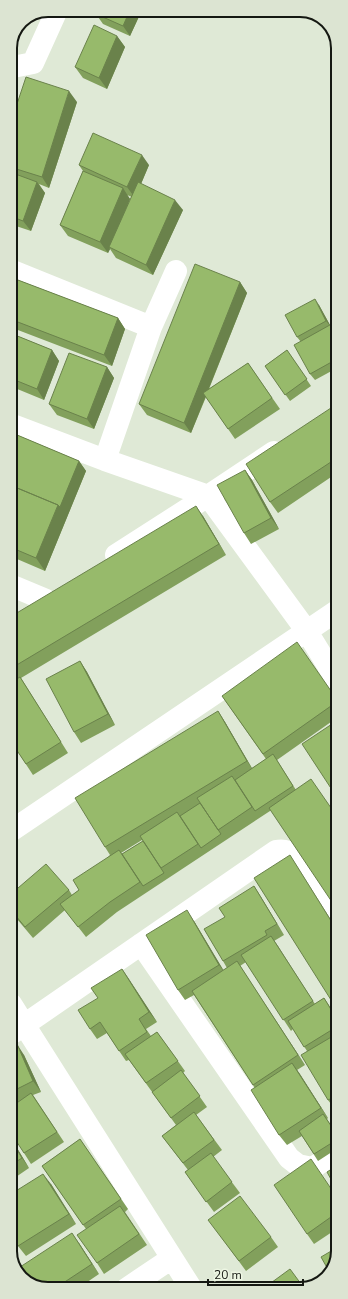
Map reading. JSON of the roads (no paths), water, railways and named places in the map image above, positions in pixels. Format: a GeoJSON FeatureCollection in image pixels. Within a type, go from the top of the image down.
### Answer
{"type":"FeatureCollection","features":[{"type":"Feature","properties":{"kind":"street"},"geometry":{"type":"LineString","coordinates":[[17,65],[33,63],[54,17]]}},
{"type":"Feature","properties":{"kind":"street"},"geometry":{"type":"LineString","coordinates":[[105,460],[151,327],[176,271]]}},
{"type":"Feature","properties":{"kind":"street"},"geometry":{"type":"LineString","coordinates":[[17,273],[151,327]]}},
{"type":"Feature","properties":{"kind":"street"},"geometry":{"type":"LineString","coordinates":[[17,427],[105,460],[208,496],[306,630],[331,671]]}},
{"type":"Feature","properties":{"kind":"street"},"geometry":{"type":"LineString","coordinates":[[98,566],[208,496],[292,440]]}},
{"type":"Feature","properties":{"kind":"street"},"geometry":{"type":"LineString","coordinates":[[28,611],[66,587]]}},
{"type":"Feature","properties":{"kind":"street"},"geometry":{"type":"LineString","coordinates":[[17,588],[46,600]]}},
{"type":"Feature","properties":{"kind":"street"},"geometry":{"type":"LineString","coordinates":[[17,826],[331,614]]}},
{"type":"Feature","properties":{"kind":"street"},"geometry":{"type":"LineString","coordinates":[[187,1282],[172,1258],[88,1143],[18,1030],[270,855],[282,850],[290,852],[296,858],[331,913]]}},
{"type":"Feature","properties":{"kind":"street"},"geometry":{"type":"LineString","coordinates":[[141,944],[289,1158],[305,1168],[312,1168],[331,1156]]}},
{"type":"Feature","properties":{"kind":"street"},"geometry":{"type":"LineString","coordinates":[[135,1282],[172,1258]]}}]}
